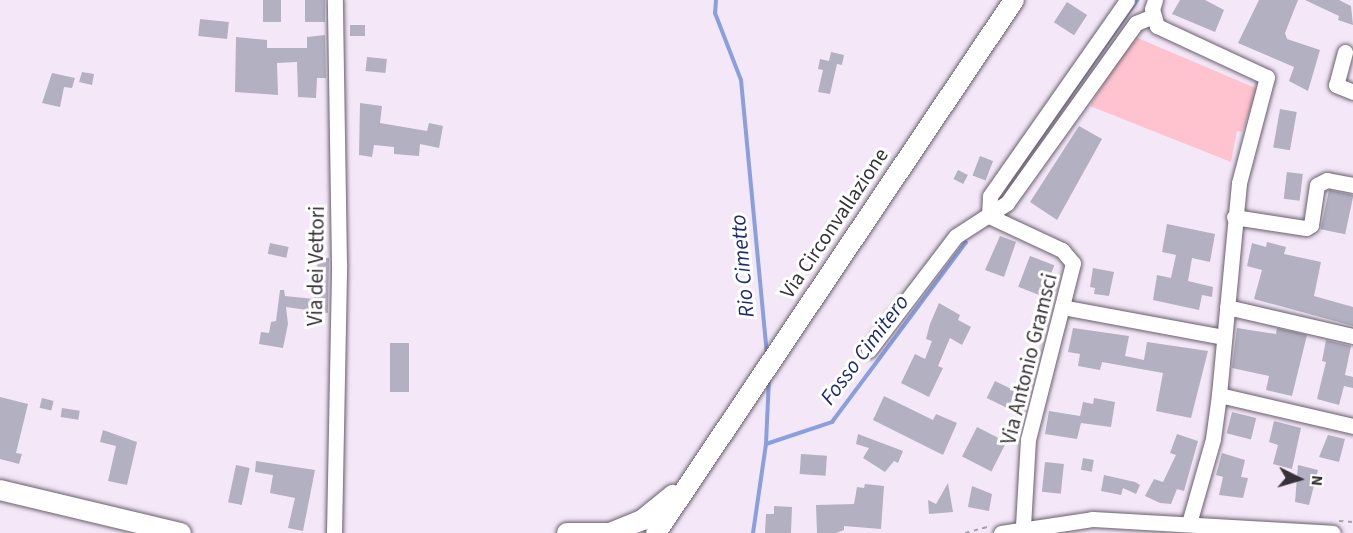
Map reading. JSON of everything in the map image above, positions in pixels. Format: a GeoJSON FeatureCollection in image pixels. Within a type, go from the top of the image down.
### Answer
{"type":"FeatureCollection","features":[{"type":"Feature","properties":{"kind":"main road","name":"Via Circonvallazione"},"geometry":{"type":"LineString","coordinates":[[656,533],[761,373],[1014,0]]}},
{"type":"Feature","properties":{"kind":"main road"},"geometry":{"type":"LineString","coordinates":[[567,533],[610,533],[626,529],[656,510],[697,469]]}},
{"type":"Feature","properties":{"kind":"main road"},"geometry":{"type":"LineString","coordinates":[[0,490],[181,533]]}},
{"type":"Feature","properties":{"kind":"street","name":"Via dei Vettori"},"geometry":{"type":"LineString","coordinates":[[334,533],[339,264],[335,0]]}},
{"type":"Feature","properties":{"kind":"street"},"geometry":{"type":"LineString","coordinates":[[989,216],[990,196],[1127,0]]}},
{"type":"Feature","properties":{"kind":"street"},"geometry":{"type":"LineString","coordinates":[[868,350],[956,236],[1007,203],[1136,23],[1154,8]]}},
{"type":"Feature","properties":{"kind":"street"},"geometry":{"type":"LineString","coordinates":[[1154,8],[1157,26],[1267,77],[1246,149],[1234,217],[1219,395],[1213,439],[1189,524]]}},
{"type":"Feature","properties":{"kind":"street"},"geometry":{"type":"LineString","coordinates":[[1345,52],[1336,85],[1353,92]]}},
{"type":"Feature","properties":{"kind":"street"},"geometry":{"type":"LineString","coordinates":[[1234,217],[1306,228],[1311,225],[1317,185],[1328,180],[1353,185]]}},
{"type":"Feature","properties":{"kind":"street","name":"Via Antonio Gramsci"},"geometry":{"type":"LineString","coordinates":[[989,216],[1027,231],[1072,258],[1062,307],[1028,439],[1023,527]]}},
{"type":"Feature","properties":{"kind":"street"},"geometry":{"type":"LineString","coordinates":[[1062,307],[1224,337]]}},
{"type":"Feature","properties":{"kind":"street"},"geometry":{"type":"LineString","coordinates":[[1227,307],[1353,336]]}},
{"type":"Feature","properties":{"kind":"street"},"geometry":{"type":"LineString","coordinates":[[1219,395],[1353,426]]}},
{"type":"Feature","properties":{"kind":"street"},"geometry":{"type":"LineString","coordinates":[[1001,533],[1023,527],[1092,519],[1333,533]]}},
{"type":"Feature","properties":{"kind":"shaded area"},"geometry":{"type":"Polygon","coordinates":[[[1133,36],[1258,89],[1242,132],[1237,131],[1231,162],[1090,106],[1133,36]]]}},
{"type":"Feature","properties":{"kind":"building"},"geometry":{"type":"Polygon","coordinates":[[[263,0],[281,0],[281,22],[263,22],[263,0]]]}},
{"type":"Feature","properties":{"kind":"building"},"geometry":{"type":"Polygon","coordinates":[[[305,0],[325,0],[325,22],[305,22],[305,0]]]}},
{"type":"Feature","properties":{"kind":"building"},"geometry":{"type":"Polygon","coordinates":[[[1180,0],[1205,0],[1224,10],[1215,32],[1172,14],[1180,0]]]}},
{"type":"Feature","properties":{"kind":"building"},"geometry":{"type":"Polygon","coordinates":[[[1259,0],[1298,0],[1285,33],[1287,39],[1320,50],[1308,91],[1289,81],[1294,67],[1238,43],[1259,0]]]}},
{"type":"Feature","properties":{"kind":"building"},"geometry":{"type":"Polygon","coordinates":[[[1305,0],[1339,0],[1351,6],[1353,25],[1338,20],[1339,16],[1305,0]]]}},
{"type":"Feature","properties":{"kind":"building"},"geometry":{"type":"Polygon","coordinates":[[[1067,2],[1087,15],[1074,35],[1054,22],[1067,2]]]}},
{"type":"Feature","properties":{"kind":"building"},"geometry":{"type":"Polygon","coordinates":[[[200,19],[229,22],[227,39],[198,36],[200,19]]]}},
{"type":"Feature","properties":{"kind":"building"},"geometry":{"type":"Polygon","coordinates":[[[350,25],[365,25],[365,36],[350,36],[350,25]]]}},
{"type":"Feature","properties":{"kind":"building"},"geometry":{"type":"Polygon","coordinates":[[[325,35],[326,78],[317,78],[316,98],[298,97],[297,62],[277,63],[278,95],[235,92],[236,37],[267,40],[267,48],[307,48],[307,37],[325,35]]]}},
{"type":"Feature","properties":{"kind":"building"},"geometry":{"type":"Polygon","coordinates":[[[831,52],[844,55],[842,65],[837,64],[830,94],[818,92],[823,70],[818,69],[820,59],[829,61],[831,52]]]}},
{"type":"Feature","properties":{"kind":"building"},"geometry":{"type":"Polygon","coordinates":[[[367,57],[387,59],[385,73],[366,71],[367,57]]]}},
{"type":"Feature","properties":{"kind":"building"},"geometry":{"type":"Polygon","coordinates":[[[82,72],[94,74],[92,85],[79,82],[82,72]]]}},
{"type":"Feature","properties":{"kind":"building"},"geometry":{"type":"Polygon","coordinates":[[[52,73],[75,78],[72,88],[64,87],[60,107],[42,103],[52,73]]]}},
{"type":"Feature","properties":{"kind":"building"},"geometry":{"type":"Polygon","coordinates":[[[360,103],[382,106],[380,123],[427,131],[429,123],[443,126],[439,148],[420,144],[419,156],[394,154],[394,147],[374,145],[372,157],[359,155],[360,103]]]}},
{"type":"Feature","properties":{"kind":"building"},"geometry":{"type":"Polygon","coordinates":[[[1280,109],[1297,112],[1290,150],[1273,147],[1280,109]]]}},
{"type":"Feature","properties":{"kind":"building"},"geometry":{"type":"Polygon","coordinates":[[[1079,126],[1102,139],[1057,220],[1030,202],[1079,126]]]}},
{"type":"Feature","properties":{"kind":"building"},"geometry":{"type":"Polygon","coordinates":[[[980,156],[993,161],[986,181],[972,176],[980,156]]]}},
{"type":"Feature","properties":{"kind":"building"},"geometry":{"type":"Polygon","coordinates":[[[958,170],[968,175],[963,184],[953,179],[958,170]]]}},
{"type":"Feature","properties":{"kind":"building"},"geometry":{"type":"Polygon","coordinates":[[[1287,172],[1303,174],[1300,201],[1284,199],[1287,172]]]}},
{"type":"Feature","properties":{"kind":"building"},"geometry":{"type":"Polygon","coordinates":[[[1329,190],[1353,195],[1345,234],[1321,229],[1329,190]]]}},
{"type":"Feature","properties":{"kind":"building"},"geometry":{"type":"Polygon","coordinates":[[[1167,224],[1215,234],[1210,262],[1192,258],[1188,281],[1213,287],[1212,297],[1202,295],[1199,310],[1153,300],[1157,275],[1171,278],[1176,255],[1162,252],[1167,224]]]}},
{"type":"Feature","properties":{"kind":"building"},"geometry":{"type":"Polygon","coordinates":[[[1000,236],[1016,242],[1004,277],[985,270],[1000,236]]]}},
{"type":"Feature","properties":{"kind":"building"},"geometry":{"type":"Polygon","coordinates":[[[1267,242],[1286,247],[1284,254],[1321,262],[1314,296],[1353,307],[1353,326],[1254,299],[1262,270],[1247,266],[1252,243],[1266,247],[1267,242]]]}},
{"type":"Feature","properties":{"kind":"building"},"geometry":{"type":"Polygon","coordinates":[[[270,243],[289,247],[286,258],[268,254],[270,243]]]}},
{"type":"Feature","properties":{"kind":"building"},"geometry":{"type":"Polygon","coordinates":[[[1030,256],[1054,265],[1042,296],[1018,287],[1030,256]]]}},
{"type":"Feature","properties":{"kind":"building"},"geometry":{"type":"Polygon","coordinates":[[[318,258],[329,258],[328,313],[286,307],[288,324],[283,348],[259,344],[261,332],[269,333],[271,322],[276,321],[280,290],[284,290],[285,296],[314,299],[318,258]]]}},
{"type":"Feature","properties":{"kind":"building"},"geometry":{"type":"Polygon","coordinates":[[[1093,268],[1114,272],[1109,296],[1094,294],[1095,288],[1090,287],[1093,268]]]}},
{"type":"Feature","properties":{"kind":"building"},"geometry":{"type":"Polygon","coordinates":[[[939,303],[960,315],[958,320],[971,327],[962,345],[950,338],[938,366],[943,368],[929,397],[901,383],[915,354],[925,359],[932,341],[926,339],[939,303]]]}},
{"type":"Feature","properties":{"kind":"building"},"geometry":{"type":"Polygon","coordinates":[[[1073,328],[1129,336],[1125,356],[1144,360],[1147,342],[1208,351],[1191,418],[1156,411],[1163,373],[1102,362],[1100,370],[1078,366],[1080,354],[1068,352],[1073,328]]]}},
{"type":"Feature","properties":{"kind":"building"},"geometry":{"type":"Polygon","coordinates":[[[1237,328],[1276,334],[1277,328],[1307,335],[1292,396],[1266,390],[1269,376],[1232,368],[1237,328]]]}},
{"type":"Feature","properties":{"kind":"building"},"geometry":{"type":"Polygon","coordinates":[[[1326,340],[1351,346],[1345,375],[1353,377],[1353,388],[1344,386],[1339,405],[1317,399],[1326,362],[1322,361],[1326,340]]]}},
{"type":"Feature","properties":{"kind":"building"},"geometry":{"type":"Polygon","coordinates":[[[390,343],[409,343],[409,392],[390,392],[390,343]]]}},
{"type":"Feature","properties":{"kind":"building"},"geometry":{"type":"Polygon","coordinates":[[[995,381],[1020,393],[1012,410],[987,398],[995,381]]]}},
{"type":"Feature","properties":{"kind":"building"},"geometry":{"type":"Polygon","coordinates":[[[884,396],[933,420],[936,414],[957,423],[943,455],[873,420],[884,396]]]}},
{"type":"Feature","properties":{"kind":"building"},"geometry":{"type":"Polygon","coordinates":[[[0,397],[28,404],[16,453],[22,454],[19,464],[0,459],[0,397]]]}},
{"type":"Feature","properties":{"kind":"building"},"geometry":{"type":"Polygon","coordinates":[[[42,398],[54,401],[51,411],[40,408],[42,398]]]}},
{"type":"Feature","properties":{"kind":"building"},"geometry":{"type":"Polygon","coordinates":[[[1094,398],[1115,402],[1111,427],[1081,423],[1077,439],[1045,434],[1049,411],[1080,416],[1083,402],[1093,404],[1094,398]]]}},
{"type":"Feature","properties":{"kind":"building"},"geometry":{"type":"Polygon","coordinates":[[[62,408],[80,411],[78,420],[61,417],[62,408]]]}},
{"type":"Feature","properties":{"kind":"building"},"geometry":{"type":"Polygon","coordinates":[[[1232,412],[1256,418],[1251,439],[1227,433],[1232,412]]]}},
{"type":"Feature","properties":{"kind":"building"},"geometry":{"type":"Polygon","coordinates":[[[1274,421],[1301,428],[1292,469],[1273,464],[1278,445],[1269,442],[1274,421]]]}},
{"type":"Feature","properties":{"kind":"building"},"geometry":{"type":"Polygon","coordinates":[[[977,427],[1006,442],[991,471],[962,456],[977,427]]]}},
{"type":"Feature","properties":{"kind":"building"},"geometry":{"type":"Polygon","coordinates":[[[103,430],[137,442],[127,485],[108,481],[116,446],[100,442],[103,430]]]}},
{"type":"Feature","properties":{"kind":"building"},"geometry":{"type":"Polygon","coordinates":[[[858,434],[903,451],[898,463],[894,461],[885,472],[863,458],[869,448],[856,444],[858,434]]]}},
{"type":"Feature","properties":{"kind":"building"},"geometry":{"type":"Polygon","coordinates":[[[1177,434],[1198,441],[1184,491],[1177,489],[1171,504],[1160,503],[1145,496],[1154,479],[1163,482],[1176,455],[1170,453],[1177,434]]]}},
{"type":"Feature","properties":{"kind":"building"},"geometry":{"type":"Polygon","coordinates":[[[1328,435],[1345,439],[1339,462],[1319,457],[1328,435]]]}},
{"type":"Feature","properties":{"kind":"building"},"geometry":{"type":"Polygon","coordinates":[[[1222,453],[1245,460],[1241,477],[1248,478],[1243,498],[1219,495],[1223,477],[1216,475],[1222,453]]]}},
{"type":"Feature","properties":{"kind":"building"},"geometry":{"type":"Polygon","coordinates":[[[801,454],[827,456],[826,476],[800,474],[801,454]]]}},
{"type":"Feature","properties":{"kind":"building"},"geometry":{"type":"Polygon","coordinates":[[[1083,458],[1094,460],[1092,472],[1081,470],[1083,458]]]}},
{"type":"Feature","properties":{"kind":"building"},"geometry":{"type":"Polygon","coordinates":[[[256,461],[315,470],[303,531],[288,528],[295,498],[270,493],[273,475],[255,472],[256,461]]]}},
{"type":"Feature","properties":{"kind":"building"},"geometry":{"type":"Polygon","coordinates":[[[1045,462],[1064,464],[1061,494],[1042,492],[1045,462]]]}},
{"type":"Feature","properties":{"kind":"building"},"geometry":{"type":"Polygon","coordinates":[[[236,465],[250,468],[242,505],[228,502],[236,465]]]}},
{"type":"Feature","properties":{"kind":"building"},"geometry":{"type":"Polygon","coordinates":[[[1298,465],[1318,470],[1309,505],[1295,502],[1298,465]]]}},
{"type":"Feature","properties":{"kind":"building"},"geometry":{"type":"Polygon","coordinates":[[[1104,475],[1140,485],[1136,494],[1123,488],[1121,495],[1101,491],[1104,475]]]}},
{"type":"Feature","properties":{"kind":"building"},"geometry":{"type":"Polygon","coordinates":[[[948,483],[953,512],[929,514],[928,500],[936,504],[948,483]]]}},
{"type":"Feature","properties":{"kind":"building"},"geometry":{"type":"Polygon","coordinates":[[[865,484],[884,486],[881,529],[844,526],[844,530],[836,533],[817,533],[816,505],[854,504],[857,487],[864,488],[865,484]]]}},
{"type":"Feature","properties":{"kind":"building"},"geometry":{"type":"Polygon","coordinates":[[[972,486],[992,494],[989,511],[968,507],[972,486]]]}},
{"type":"Feature","properties":{"kind":"building"},"geometry":{"type":"Polygon","coordinates":[[[774,506],[792,507],[791,533],[765,533],[766,514],[774,514],[774,506]]]}},
{"type":"Feature","properties":{"kind":"waterway","name":"Rio Cimetto"},"geometry":{"type":"LineString","coordinates":[[716,0],[715,13],[741,80],[767,353]]}},
{"type":"Feature","properties":{"kind":"waterway","name":"Fosso Cimitero"},"geometry":{"type":"LineString","coordinates":[[1006,186],[1137,0]]}},
{"type":"Feature","properties":{"kind":"waterway","name":"Fosso Cimitero"},"geometry":{"type":"LineString","coordinates":[[766,444],[832,422],[966,242]]}},
{"type":"Feature","properties":{"kind":"waterway","name":"Rio Cimetto"},"geometry":{"type":"LineString","coordinates":[[753,533],[766,444],[769,378]]}}]}
